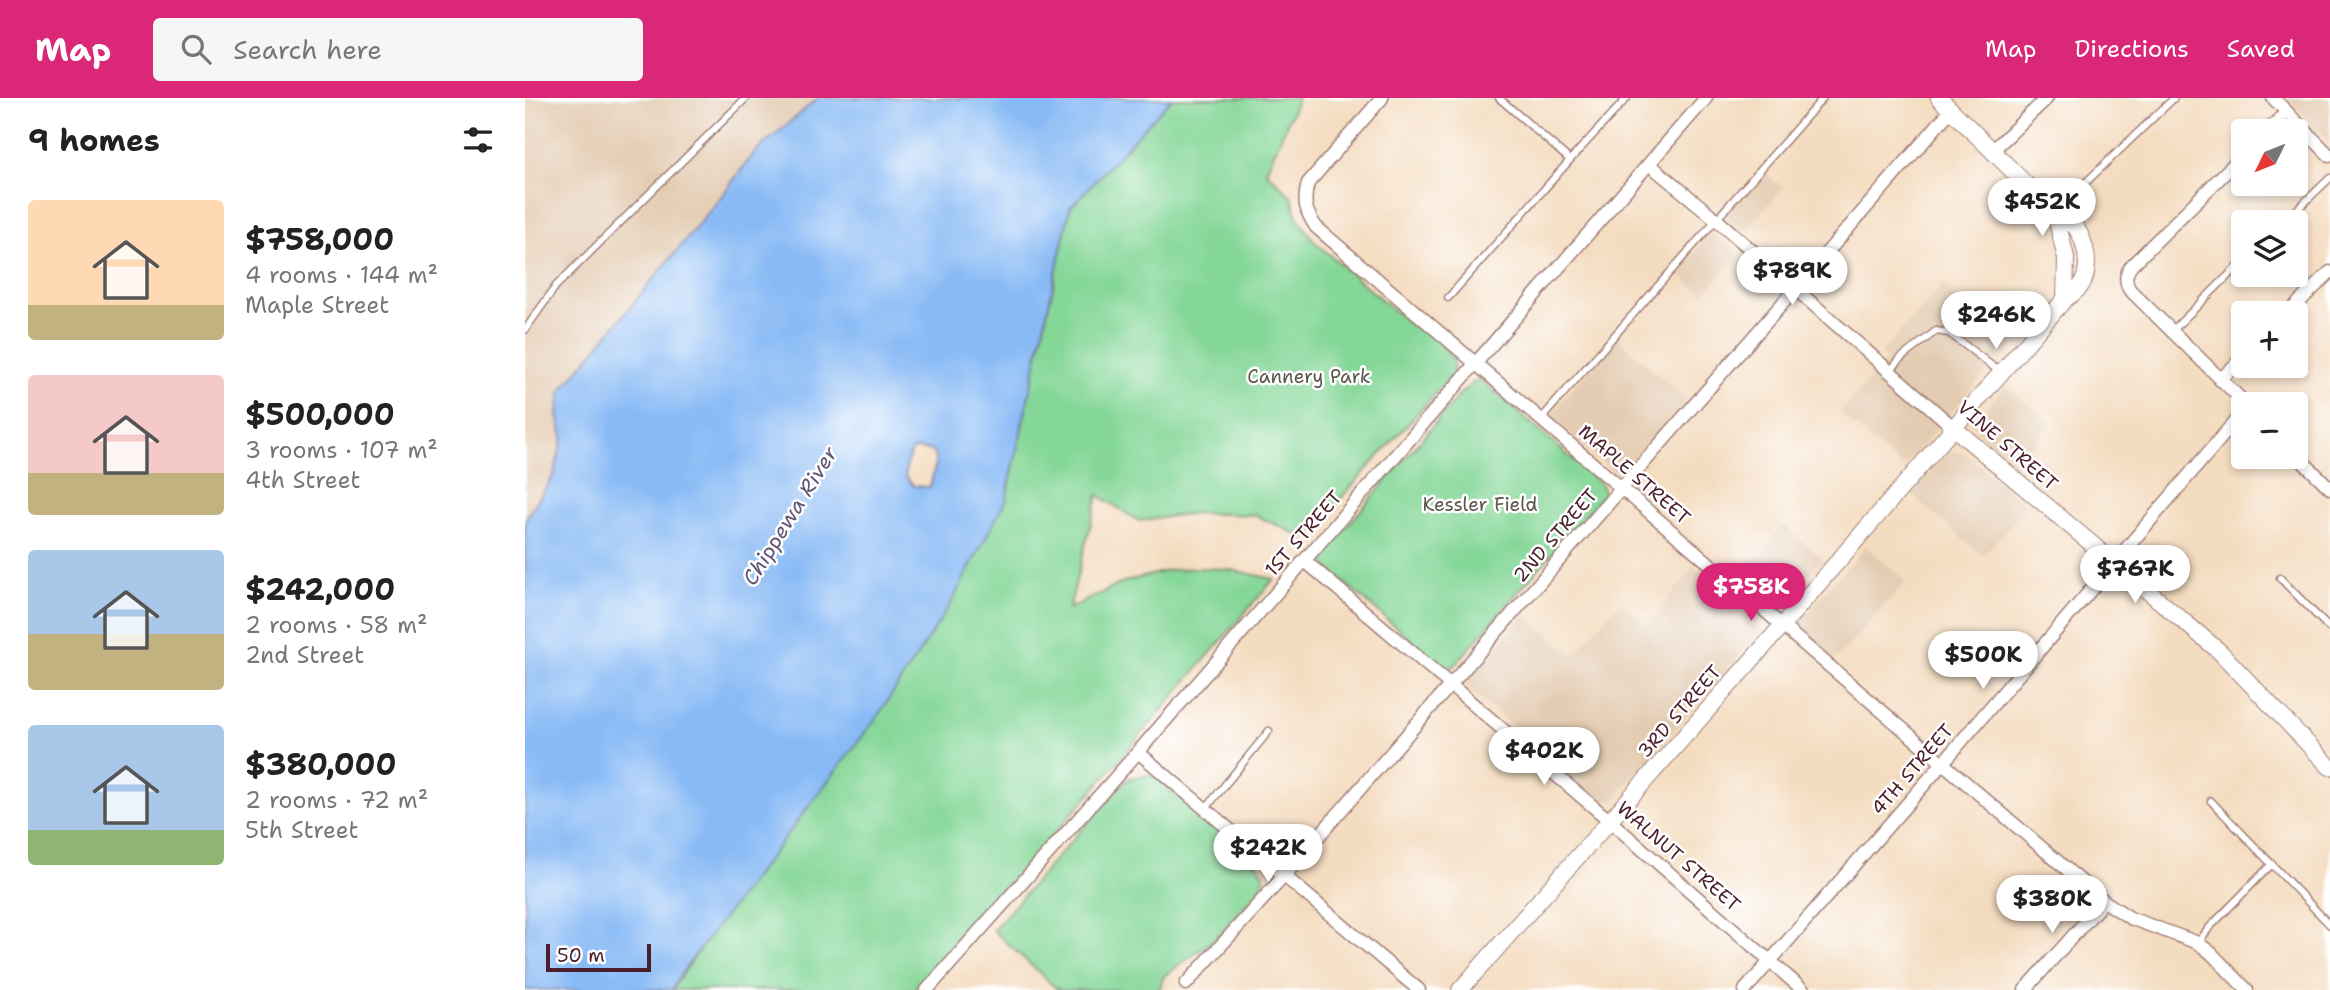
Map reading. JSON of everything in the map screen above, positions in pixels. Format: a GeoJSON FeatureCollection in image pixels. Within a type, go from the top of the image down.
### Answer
{"type":"FeatureCollection","features":[{"type":"Feature","properties":{"kind":"main road"},"geometry":{"type":"LineString","coordinates":[[1939,98],[2055,213],[2066,258],[2065,299]]}},
{"type":"Feature","properties":{"kind":"main road","name":"3RD STREET"},"geometry":{"type":"LineString","coordinates":[[1460,990],[1781,627],[2065,299],[2081,288],[2086,276],[2086,256],[2077,229],[2071,220],[2055,213]]}},
{"type":"Feature","properties":{"kind":"main road","name":"VINE STREET"},"geometry":{"type":"LineString","coordinates":[[1954,428],[2219,651],[2330,767]]}},
{"type":"Feature","properties":{"kind":"street","name":"MAPLE STREET"},"geometry":{"type":"LineString","coordinates":[[1382,98],[1308,183],[1304,205],[1316,227],[2104,901],[2130,918],[2198,943],[2247,990]]}},
{"type":"Feature","properties":{"kind":"street","name":"1ST STREET"},"geometry":{"type":"LineString","coordinates":[[927,990],[1305,561],[1706,98]]}},
{"type":"Feature","properties":{"kind":"street"},"geometry":{"type":"LineString","coordinates":[[1992,151],[2047,98]]}},
{"type":"Feature","properties":{"kind":"street"},"geometry":{"type":"LineString","coordinates":[[2273,98],[2330,156]]}},
{"type":"Feature","properties":{"kind":"street","name":"2ND STREET"},"geometry":{"type":"LineString","coordinates":[[1186,984],[1284,876],[1951,110]]}},
{"type":"Feature","properties":{"kind":"street"},"geometry":{"type":"LineString","coordinates":[[2280,119],[2287,112]]}},
{"type":"Feature","properties":{"kind":"street","name":"VINE STREET"},"geometry":{"type":"LineString","coordinates":[[1649,164],[1717,220],[1954,428]]}},
{"type":"Feature","properties":{"kind":"street"},"geometry":{"type":"LineString","coordinates":[[2231,167],[2131,265],[2126,282],[2129,289],[2232,392]]}},
{"type":"Feature","properties":{"kind":"street"},"geometry":{"type":"LineString","coordinates":[[2300,301],[2330,272]]}},
{"type":"Feature","properties":{"kind":"street"},"geometry":{"type":"LineString","coordinates":[[2220,380],[2231,369]]}},
{"type":"Feature","properties":{"kind":"street","name":"4TH STREET"},"geometry":{"type":"LineString","coordinates":[[1745,990],[2231,426]]}},
{"type":"Feature","properties":{"kind":"street"},"geometry":{"type":"LineString","coordinates":[[2308,467],[2330,488]]}},
{"type":"Feature","properties":{"kind":"street","name":"WALNUT STREET"},"geometry":{"type":"LineString","coordinates":[[1305,561],[1803,990]]}},
{"type":"Feature","properties":{"kind":"street"},"geometry":{"type":"LineString","coordinates":[[1138,752],[1419,990]]}},
{"type":"Feature","properties":{"kind":"street"},"geometry":{"type":"LineString","coordinates":[[2025,990],[2104,901]]}},
{"type":"Feature","properties":{"kind":"lane"},"geometry":{"type":"LineString","coordinates":[[525,330],[557,286],[745,98]]}},
{"type":"Feature","properties":{"kind":"lane"},"geometry":{"type":"LineString","coordinates":[[1499,98],[1570,160]]}},
{"type":"Feature","properties":{"kind":"lane"},"geometry":{"type":"LineString","coordinates":[[1448,298],[1627,98]]}},
{"type":"Feature","properties":{"kind":"lane"},"geometry":{"type":"LineString","coordinates":[[1542,418],[1823,98]]}},
{"type":"Feature","properties":{"kind":"lane"},"geometry":{"type":"LineString","coordinates":[[2055,213],[2174,98]]}},
{"type":"Feature","properties":{"kind":"lane"},"geometry":{"type":"LineString","coordinates":[[2297,210],[2330,178]]}},
{"type":"Feature","properties":{"kind":"lane"},"geometry":{"type":"LineString","coordinates":[[2171,332],[2231,273]]}},
{"type":"Feature","properties":{"kind":"lane"},"geometry":{"type":"LineString","coordinates":[[1890,371],[1901,358],[1936,331],[1949,333],[2001,373]]}},
{"type":"Feature","properties":{"kind":"lane"},"geometry":{"type":"LineString","coordinates":[[2280,578],[2330,629]]}},
{"type":"Feature","properties":{"kind":"lane"},"geometry":{"type":"LineString","coordinates":[[1205,808],[1269,732]]}},
{"type":"Feature","properties":{"kind":"lane"},"geometry":{"type":"LineString","coordinates":[[2211,802],[2330,925]]}},
{"type":"Feature","properties":{"kind":"lane"},"geometry":{"type":"LineString","coordinates":[[2198,943],[2209,928],[2272,864]]}},
{"type":"Feature","properties":{"kind":"shaded area"},"geometry":{"type":"Polygon","coordinates":[[[525,98],[818,98],[755,152],[561,391],[558,415],[563,436],[554,475],[525,519],[525,98]]]}},
{"type":"Feature","properties":{"kind":"shaded area"},"geometry":{"type":"Polygon","coordinates":[[[2287,98],[2330,98],[2330,141],[2287,98]]]}},
{"type":"Feature","properties":{"kind":"shaded area"},"geometry":{"type":"Polygon","coordinates":[[[1764,172],[1783,188],[1743,233],[1725,216],[1764,172]]]}},
{"type":"Feature","properties":{"kind":"shaded area"},"geometry":{"type":"Polygon","coordinates":[[[1711,233],[1739,256],[1703,295],[1677,272],[1711,233]]]}},
{"type":"Feature","properties":{"kind":"shaded area"},"geometry":{"type":"Polygon","coordinates":[[[1944,284],[2010,345],[1903,468],[1839,412],[1888,360],[1881,353],[1944,284]]]}},
{"type":"Feature","properties":{"kind":"shaded area"},"geometry":{"type":"Polygon","coordinates":[[[1617,338],[1687,399],[1630,466],[1615,473],[1549,415],[1617,338]]]}},
{"type":"Feature","properties":{"kind":"shaded area"},"geometry":{"type":"Polygon","coordinates":[[[2006,385],[2051,424],[2014,467],[1981,436],[1975,425],[2006,385]]]}},
{"type":"Feature","properties":{"kind":"shaded area"},"geometry":{"type":"Polygon","coordinates":[[[1953,451],[1965,454],[2027,506],[1983,556],[1911,495],[1941,458],[1953,451]]]}},
{"type":"Feature","properties":{"kind":"shaded area"},"geometry":{"type":"Polygon","coordinates":[[[1784,525],[1823,559],[1778,607],[1739,575],[1784,525]]]}},
{"type":"Feature","properties":{"kind":"shaded area"},"geometry":{"type":"Polygon","coordinates":[[[1866,546],[1906,582],[1835,660],[1804,635],[1799,628],[1800,621],[1866,546]]]}},
{"type":"Feature","properties":{"kind":"shaded area"},"geometry":{"type":"Polygon","coordinates":[[[1694,566],[1754,616],[1759,624],[1758,634],[1613,800],[1603,802],[1596,798],[1467,687],[1468,679],[1525,615],[1573,656],[1620,602],[1647,625],[1694,566]]]}},
{"type":"Feature","properties":{"kind":"green space","name":"Cannery Park"},"geometry":{"type":"Polygon","coordinates":[[[1172,98],[1298,98],[1266,171],[1292,197],[1297,217],[1315,242],[1407,322],[1440,343],[1454,362],[1452,375],[1305,538],[1255,515],[1195,513],[1139,521],[1098,495],[1069,609],[1124,582],[1166,571],[1192,568],[1226,569],[1274,579],[1088,796],[913,990],[672,990],[1006,500],[1070,208],[1172,98]]]}},
{"type":"Feature","properties":{"kind":"green space","name":"Kessler Field"},"geometry":{"type":"Polygon","coordinates":[[[1480,381],[1601,484],[1604,493],[1454,666],[1445,670],[1328,568],[1323,555],[1326,546],[1344,530],[1461,393],[1474,382],[1480,381]]]}},
{"type":"Feature","properties":{"kind":"green space"},"geometry":{"type":"Polygon","coordinates":[[[1146,775],[1155,777],[1258,865],[1264,875],[1263,885],[1214,940],[1164,976],[1159,990],[1058,990],[993,930],[1117,789],[1130,778],[1146,775]]]}},
{"type":"Feature","properties":{"kind":"water","name":"Chippewa River"},"geometry":{"type":"Polygon","coordinates":[[[818,98],[1172,98],[1070,208],[1006,500],[950,605],[877,717],[680,975],[672,990],[525,990],[525,520],[554,475],[563,437],[558,415],[561,391],[755,152],[818,98]],[[912,450],[905,476],[914,486],[930,487],[936,463],[933,451],[912,450]]]}}]}
